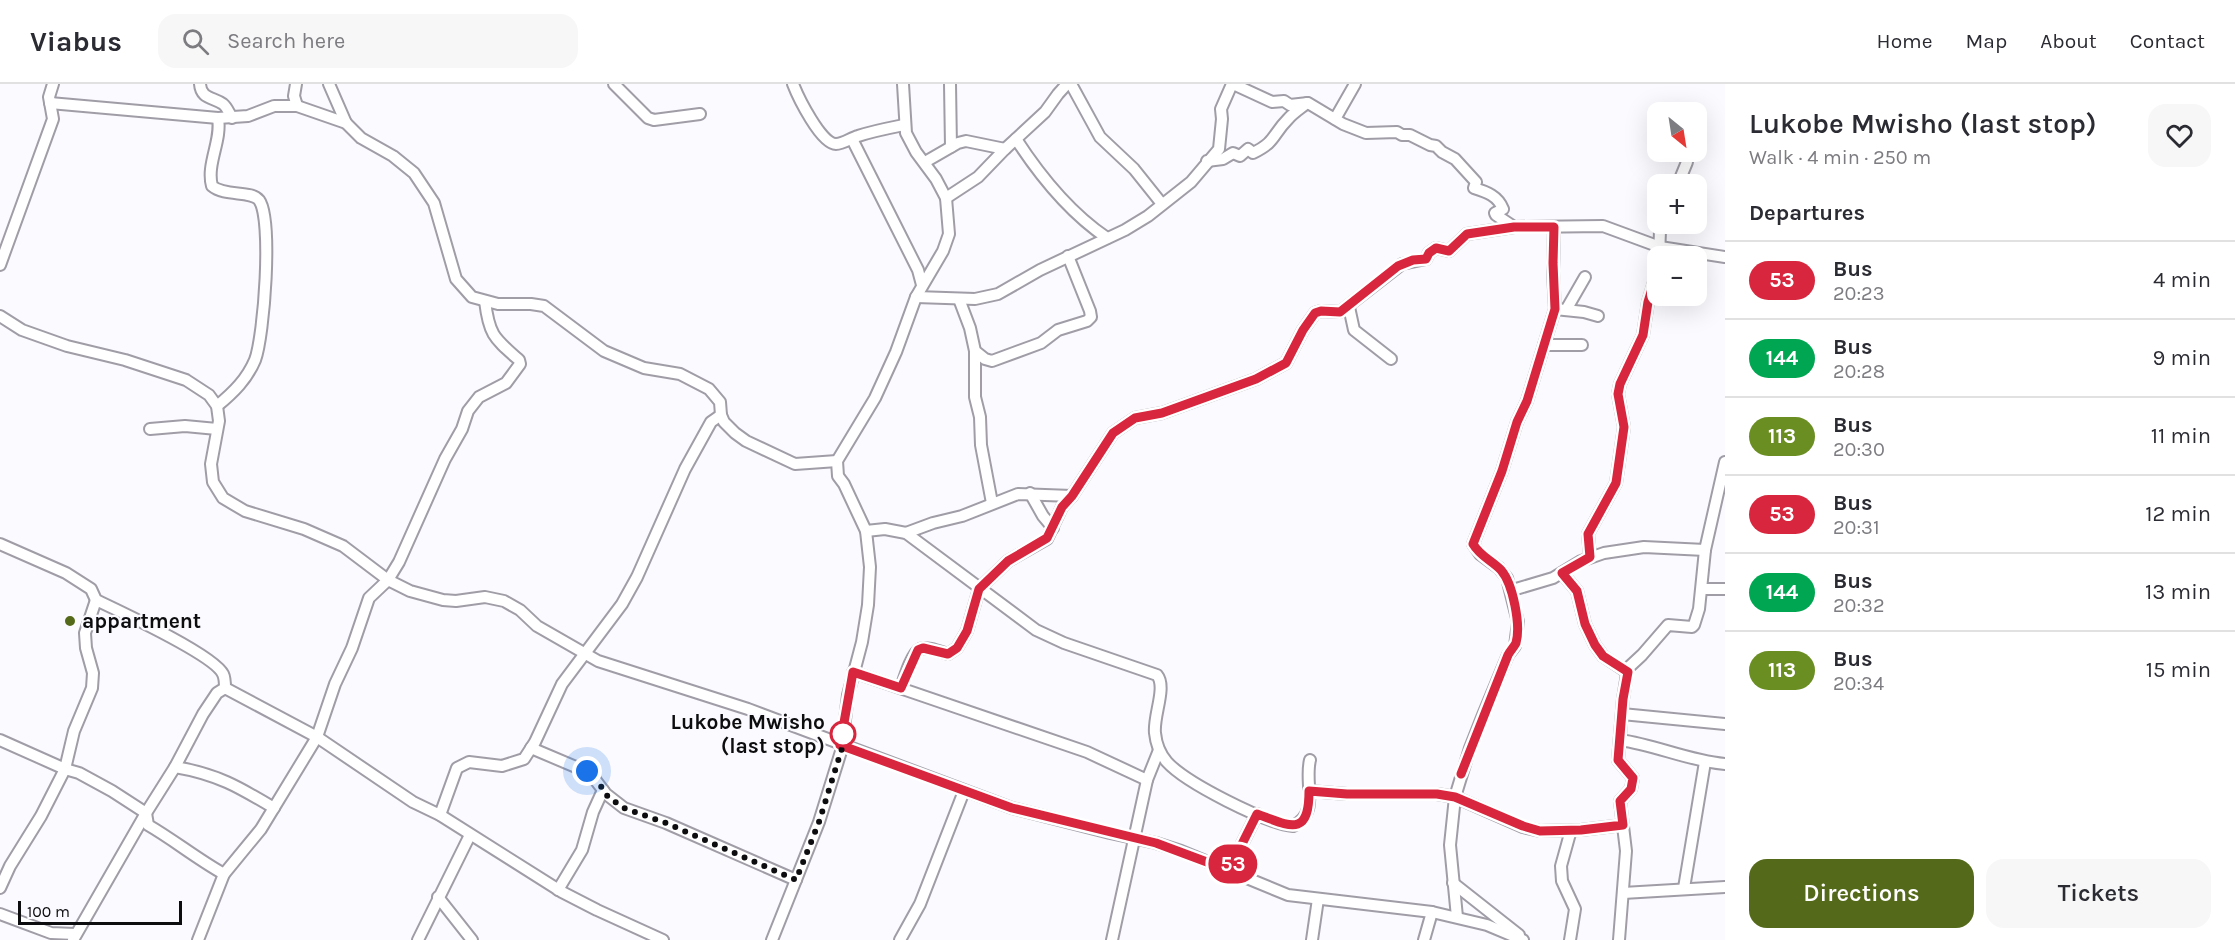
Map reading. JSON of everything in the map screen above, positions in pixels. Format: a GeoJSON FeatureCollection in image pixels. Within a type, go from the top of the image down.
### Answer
{"type":"FeatureCollection","features":[{"type":"Feature","properties":{"kind":"street"},"geometry":{"type":"LineString","coordinates":[[0,264],[53,119],[49,97],[53,84]]}},
{"type":"Feature","properties":{"kind":"street"},"geometry":{"type":"LineString","coordinates":[[200,84],[207,98],[223,104],[232,118]]}},
{"type":"Feature","properties":{"kind":"street"},"geometry":{"type":"LineString","coordinates":[[296,84],[294,96],[297,106]]}},
{"type":"Feature","properties":{"kind":"street"},"geometry":{"type":"LineString","coordinates":[[329,84],[346,123],[362,138],[393,156],[414,172],[434,203],[456,279],[472,297],[498,304],[538,304],[548,308],[602,350],[644,368],[680,374],[709,389],[720,402],[721,415],[735,433],[746,441],[795,464],[837,461]]}},
{"type":"Feature","properties":{"kind":"street"},"geometry":{"type":"LineString","coordinates":[[614,84],[648,118],[654,120],[700,114]]}},
{"type":"Feature","properties":{"kind":"street"},"geometry":{"type":"LineString","coordinates":[[793,84],[804,107],[825,139],[837,144],[904,125]]}},
{"type":"Feature","properties":{"kind":"street"},"geometry":{"type":"LineString","coordinates":[[772,940],[819,822],[841,745],[853,672],[862,642],[868,605],[870,550],[866,531],[838,476],[837,461],[879,390],[916,297],[939,259],[948,238],[950,224],[946,198],[925,162],[909,141],[904,125],[903,84]]}},
{"type":"Feature","properties":{"kind":"street"},"geometry":{"type":"LineString","coordinates":[[950,84],[951,147]]}},
{"type":"Feature","properties":{"kind":"street"},"geometry":{"type":"LineString","coordinates":[[946,198],[978,177],[1046,112],[1058,94],[1069,84],[1100,137],[1134,169],[1162,204]]}},
{"type":"Feature","properties":{"kind":"street"},"geometry":{"type":"LineString","coordinates":[[916,297],[959,299],[983,298],[998,294],[1068,256],[1135,225],[1191,182],[1219,149],[1221,109],[1232,84],[1272,102],[1284,102],[1290,105],[1308,103],[1335,119],[1366,133],[1397,132],[1436,146],[1476,182],[1474,188],[1487,192],[1500,201],[1503,209],[1496,215],[1514,227]]}},
{"type":"Feature","properties":{"kind":"street"},"geometry":{"type":"LineString","coordinates":[[1335,119],[1355,84]]}},
{"type":"Feature","properties":{"kind":"street"},"geometry":{"type":"LineString","coordinates":[[1207,161],[1223,159],[1233,153],[1240,156],[1248,149],[1253,153],[1267,146],[1287,119],[1308,103]]}},
{"type":"Feature","properties":{"kind":"street"},"geometry":{"type":"LineString","coordinates":[[50,104],[218,118],[248,116],[274,106],[297,106],[346,123]]}},
{"type":"Feature","properties":{"kind":"street"},"geometry":{"type":"LineString","coordinates":[[218,118],[220,130],[211,172],[212,186],[222,193],[257,198],[263,210],[266,248],[260,345],[255,360],[242,383],[218,406]]}},
{"type":"Feature","properties":{"kind":"street"},"geometry":{"type":"LineString","coordinates":[[852,139],[918,270],[922,285]]}},
{"type":"Feature","properties":{"kind":"street"},"geometry":{"type":"LineString","coordinates":[[1016,140],[1037,170],[1069,205],[1083,220],[1107,238]]}},
{"type":"Feature","properties":{"kind":"street"},"geometry":{"type":"LineString","coordinates":[[925,162],[966,141],[1005,149]]}},
{"type":"Feature","properties":{"kind":"street"},"geometry":{"type":"LineString","coordinates":[[1682,174],[1687,162]]}},
{"type":"Feature","properties":{"kind":"street"},"geometry":{"type":"LineString","coordinates":[[901,688],[918,650],[923,648],[948,654],[957,648],[967,631],[979,589],[1008,561],[1042,542],[1053,528],[1062,507],[1072,496],[1109,436],[1128,422],[1139,417],[1162,413],[1256,379],[1286,363],[1303,330],[1315,313],[1340,312],[1402,264],[1426,259],[1429,253],[1436,248],[1449,251],[1467,234],[1514,227],[1603,226],[1647,246]]}},
{"type":"Feature","properties":{"kind":"street"},"geometry":{"type":"LineString","coordinates":[[1554,227],[1553,263],[1561,309]]}},
{"type":"Feature","properties":{"kind":"street"},"geometry":{"type":"LineString","coordinates":[[975,368],[1041,344],[1058,330],[1087,321],[1091,317],[1068,256]]}},
{"type":"Feature","properties":{"kind":"street"},"geometry":{"type":"LineString","coordinates":[[1707,256],[1725,257]]}},
{"type":"Feature","properties":{"kind":"street"},"geometry":{"type":"LineString","coordinates":[[1457,917],[1450,830],[1455,797],[1483,715],[1508,655],[1515,646],[1518,622],[1507,578],[1499,568],[1480,554],[1473,544],[1502,471],[1517,422],[1527,401],[1544,345],[1561,309],[1585,277]]}},
{"type":"Feature","properties":{"kind":"street"},"geometry":{"type":"LineString","coordinates":[[959,299],[970,328],[975,351],[975,397],[981,422],[980,439],[992,503]]}},
{"type":"Feature","properties":{"kind":"street"},"geometry":{"type":"LineString","coordinates":[[198,940],[224,874],[261,829],[316,737],[335,684],[352,648],[369,598],[388,580],[399,562],[445,459],[462,429],[468,411],[479,398],[506,383],[520,364],[519,360],[498,343],[493,335],[485,301]]}},
{"type":"Feature","properties":{"kind":"street"},"geometry":{"type":"LineString","coordinates":[[1590,557],[1588,534],[1616,483],[1624,427],[1618,394],[1620,384],[1643,335],[1647,306]]}},
{"type":"Feature","properties":{"kind":"street"},"geometry":{"type":"LineString","coordinates":[[1349,307],[1354,330],[1391,359]]}},
{"type":"Feature","properties":{"kind":"street"},"geometry":{"type":"LineString","coordinates":[[1561,309],[1598,316]]}},
{"type":"Feature","properties":{"kind":"street"},"geometry":{"type":"LineString","coordinates":[[0,316],[22,330],[67,346],[125,360],[186,380],[209,395],[218,406],[218,429],[211,464],[213,482],[223,498],[244,511],[304,529],[343,546],[388,580],[410,591],[443,600],[456,601],[485,597],[504,600],[520,610],[537,626],[598,661],[748,709],[1012,808],[1181,851],[1287,895],[1432,912],[1487,925],[1524,940]]}},
{"type":"Feature","properties":{"kind":"street"},"geometry":{"type":"LineString","coordinates":[[1544,345],[1582,345]]}},
{"type":"Feature","properties":{"kind":"street"},"geometry":{"type":"LineString","coordinates":[[975,351],[990,361]]}},
{"type":"Feature","properties":{"kind":"street"},"geometry":{"type":"LineString","coordinates":[[440,815],[457,768],[469,762],[502,766],[524,759],[562,684],[583,654],[602,634],[622,604],[637,577],[685,469],[711,422],[721,415]]}},
{"type":"Feature","properties":{"kind":"street"},"geometry":{"type":"LineString","coordinates":[[150,429],[185,426],[218,429]]}},
{"type":"Feature","properties":{"kind":"street"},"geometry":{"type":"LineString","coordinates":[[1619,940],[1626,851],[1620,801],[1631,789],[1633,778],[1618,760],[1628,672],[1630,664],[1642,655],[1668,625],[1694,627],[1702,590],[1705,550],[1725,462]]}},
{"type":"Feature","properties":{"kind":"street"},"geometry":{"type":"LineString","coordinates":[[1030,493],[1053,528]]}},
{"type":"Feature","properties":{"kind":"street"},"geometry":{"type":"LineString","coordinates":[[906,533],[962,516],[1018,494],[1072,496]]}},
{"type":"Feature","properties":{"kind":"street"},"geometry":{"type":"LineString","coordinates":[[866,531],[885,529],[906,533],[1026,625],[1047,636],[1157,675],[1162,686],[1154,719],[1154,732],[1159,750],[1167,763],[1209,791],[1288,826],[1297,825],[1309,809],[1310,760]]}},
{"type":"Feature","properties":{"kind":"street"},"geometry":{"type":"LineString","coordinates":[[0,544],[66,573],[91,589],[96,600],[154,628],[213,664],[223,674],[225,688]]}},
{"type":"Feature","properties":{"kind":"street"},"geometry":{"type":"LineString","coordinates":[[1516,589],[1545,581],[1590,557],[1617,550],[1644,547],[1705,550]]}},
{"type":"Feature","properties":{"kind":"street"},"geometry":{"type":"LineString","coordinates":[[1562,573],[1577,591],[1585,624],[1595,645],[1603,656],[1628,672]]}},
{"type":"Feature","properties":{"kind":"street"},"geometry":{"type":"LineString","coordinates":[[1702,590],[1725,589]]}},
{"type":"Feature","properties":{"kind":"street"},"geometry":{"type":"LineString","coordinates":[[0,888],[65,769],[74,731],[92,688],[93,673],[86,648],[85,633],[96,600]]}},
{"type":"Feature","properties":{"kind":"street"},"geometry":{"type":"LineString","coordinates":[[853,672],[1087,752],[1147,780]]}},
{"type":"Feature","properties":{"kind":"street"},"geometry":{"type":"LineString","coordinates":[[225,688],[316,737],[413,802],[440,815],[558,890],[663,940]]}},
{"type":"Feature","properties":{"kind":"street"},"geometry":{"type":"LineString","coordinates":[[0,914],[51,933],[74,937],[146,813],[176,767],[209,705],[217,693],[225,688]]}},
{"type":"Feature","properties":{"kind":"street"},"geometry":{"type":"LineString","coordinates":[[1622,714],[1725,723]]}},
{"type":"Feature","properties":{"kind":"street"},"geometry":{"type":"LineString","coordinates":[[0,740],[79,773],[112,790],[146,813],[148,825],[224,874]]}},
{"type":"Feature","properties":{"kind":"street"},"geometry":{"type":"LineString","coordinates":[[1620,740],[1663,749],[1705,762],[1725,764]]}},
{"type":"Feature","properties":{"kind":"street"},"geometry":{"type":"LineString","coordinates":[[531,748],[591,773],[613,801],[624,808],[666,823],[796,880]]}},
{"type":"Feature","properties":{"kind":"street"},"geometry":{"type":"LineString","coordinates":[[1112,940],[1147,780],[1159,750]]}},
{"type":"Feature","properties":{"kind":"street"},"geometry":{"type":"LineString","coordinates":[[1684,888],[1705,762]]}},
{"type":"Feature","properties":{"kind":"street"},"geometry":{"type":"LineString","coordinates":[[176,767],[231,782],[274,807]]}},
{"type":"Feature","properties":{"kind":"street"},"geometry":{"type":"LineString","coordinates":[[558,890],[582,850],[593,812],[603,790]]}},
{"type":"Feature","properties":{"kind":"street"},"geometry":{"type":"LineString","coordinates":[[900,940],[920,904],[964,791]]}},
{"type":"Feature","properties":{"kind":"street"},"geometry":{"type":"LineString","coordinates":[[1309,791],[1347,794],[1437,794],[1455,797],[1535,831],[1623,825]]}},
{"type":"Feature","properties":{"kind":"street"},"geometry":{"type":"LineString","coordinates":[[1231,871],[1257,814]]}},
{"type":"Feature","properties":{"kind":"street"},"geometry":{"type":"LineString","coordinates":[[1570,830],[1561,866],[1562,882],[1575,909],[1570,940]]}},
{"type":"Feature","properties":{"kind":"street"},"geometry":{"type":"LineString","coordinates":[[418,940],[470,835]]}},
{"type":"Feature","properties":{"kind":"street"},"geometry":{"type":"LineString","coordinates":[[1453,883],[1524,940]]}},
{"type":"Feature","properties":{"kind":"street"},"geometry":{"type":"LineString","coordinates":[[1623,893],[1725,887]]}},
{"type":"Feature","properties":{"kind":"street"},"geometry":{"type":"LineString","coordinates":[[438,897],[472,940]]}},
{"type":"Feature","properties":{"kind":"street"},"geometry":{"type":"LineString","coordinates":[[1312,940],[1318,899]]}},
{"type":"Feature","properties":{"kind":"street"},"geometry":{"type":"LineString","coordinates":[[1424,940],[1432,912]]}},
{"type":"Feature","properties":{"kind":"bus line","name":"53"},"geometry":{"type":"LineString","coordinates":[[1461,774],[1508,655],[1515,646],[1518,622],[1507,578],[1499,568],[1480,554],[1473,544],[1502,471],[1517,422],[1527,401],[1555,309],[1554,227],[1514,227],[1467,234],[1458,240],[1449,251],[1436,248],[1429,253],[1426,259],[1413,260],[1398,266],[1344,310],[1315,313],[1303,330],[1286,363],[1256,379],[1162,413],[1135,418],[1124,424],[1107,440],[1072,496],[1062,507],[1047,538],[1008,561],[979,589],[967,631],[954,652],[948,654],[923,648],[918,650],[906,672],[901,688],[853,672],[840,745],[1012,808],[1156,843],[1231,871],[1257,814],[1288,826],[1297,825],[1309,809],[1309,791],[1347,794],[1437,794],[1455,797],[1535,831],[1581,830],[1623,825],[1620,801],[1631,789],[1633,778],[1618,760],[1623,699],[1628,672],[1603,656],[1595,645],[1585,624],[1575,586],[1562,573],[1590,557],[1588,534],[1616,483],[1624,427],[1618,394],[1622,377],[1637,352],[1643,335],[1647,306]]}},
{"type":"Feature","properties":{"kind":"place","name":"appartment"},"geometry":{"type":"Point","coordinates":[70,621]}},
{"type":"Feature","properties":{"kind":"place","name":"Lukobe Mwisho (last stop)"},"geometry":{"type":"Point","coordinates":[843,734]}},
{"type":"Feature","properties":{"kind":"route"},"geometry":{"type":"LineString","coordinates":[[587,771],[594,776],[608,797],[624,808],[666,823],[796,880],[819,822],[843,745],[840,745],[844,728],[843,734]]}}]}
